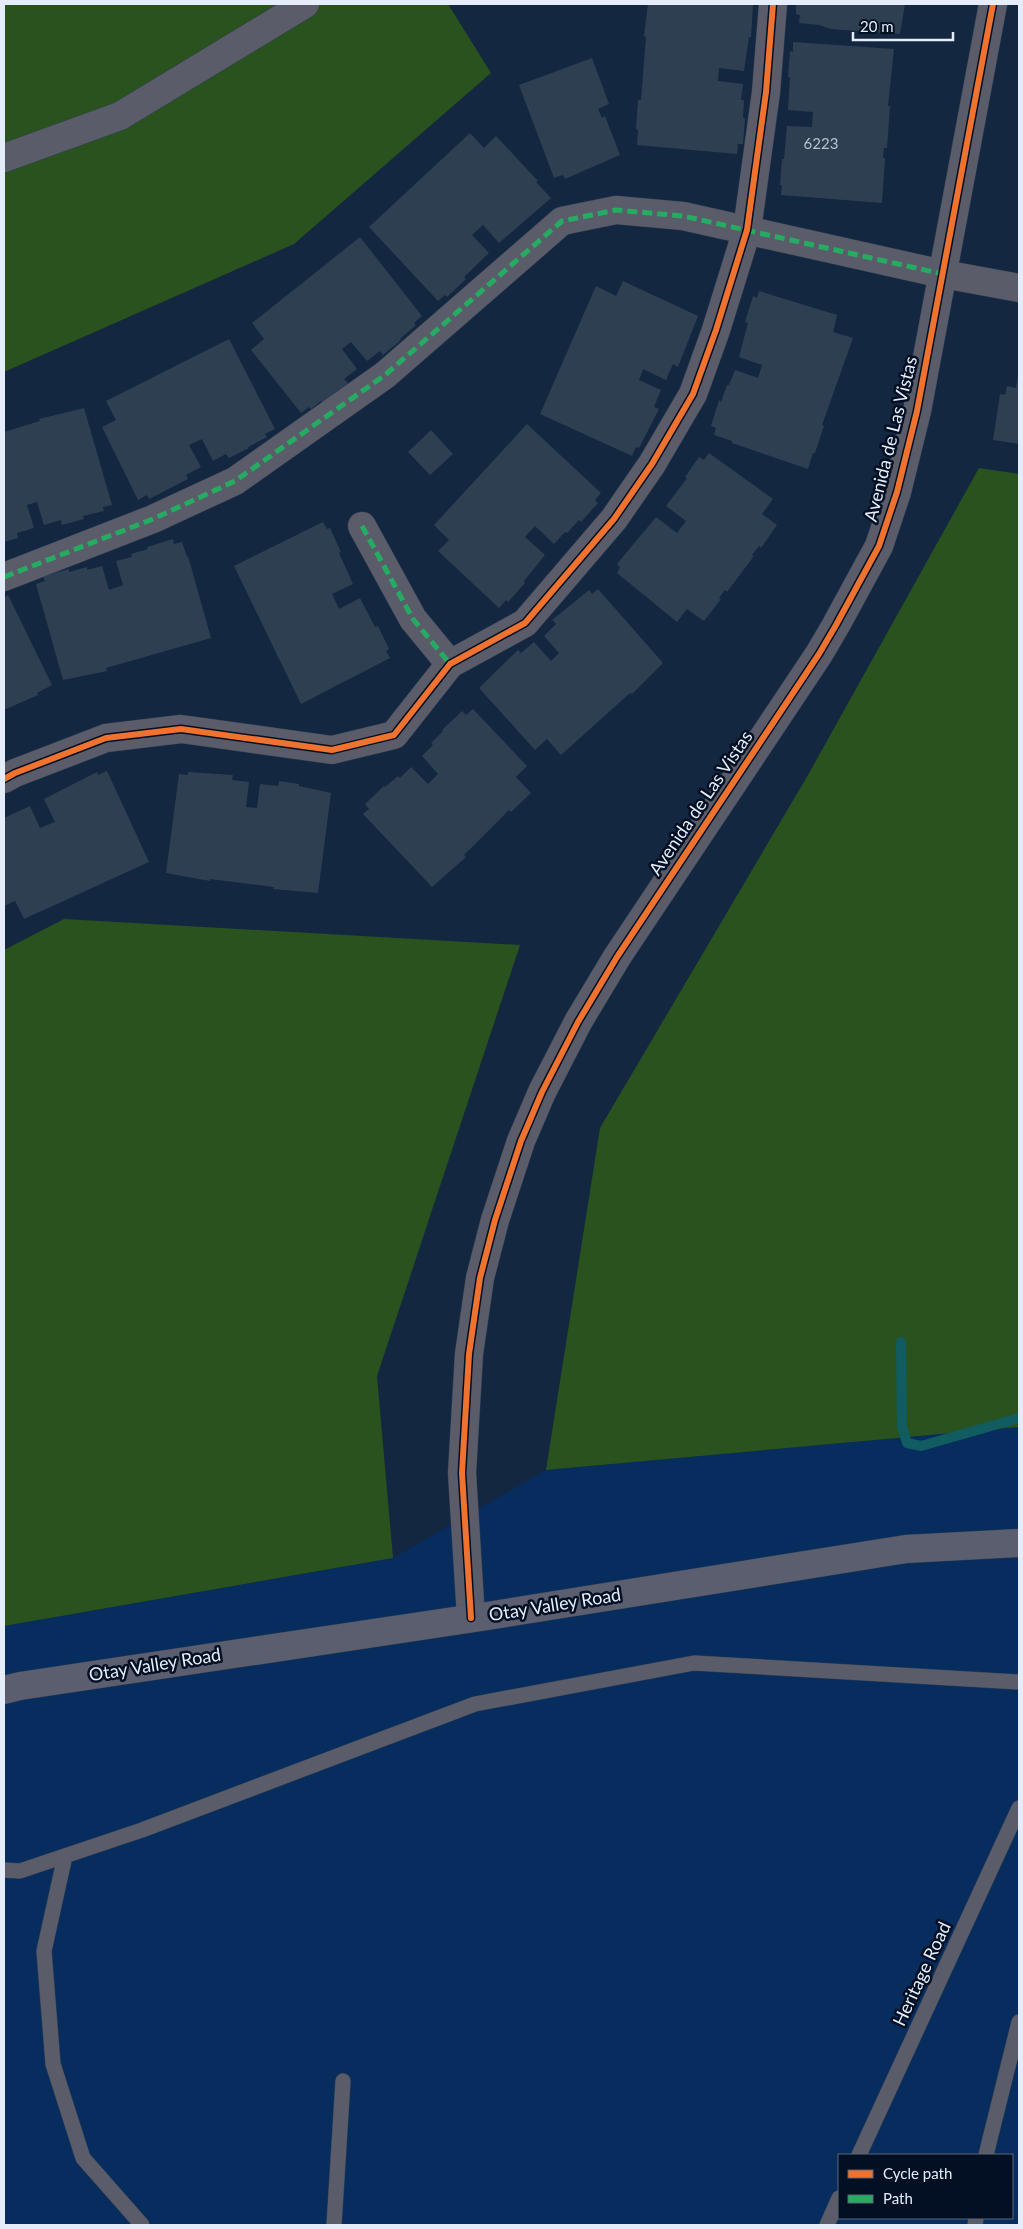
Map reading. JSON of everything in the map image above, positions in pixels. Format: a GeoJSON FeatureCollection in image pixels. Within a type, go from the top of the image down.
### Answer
{"type":"FeatureCollection","features":[{"type":"Feature","properties":{"kind":"main road","name":"Otay Valley Road"},"geometry":{"type":"LineString","coordinates":[[4,1690],[20,1686],[471,1618],[906,1548],[1019,1543]]}},
{"type":"Feature","properties":{"kind":"street"},"geometry":{"type":"LineString","coordinates":[[4,158],[120,116],[305,4]]}},
{"type":"Feature","properties":{"kind":"street"},"geometry":{"type":"LineString","coordinates":[[4,779],[106,738],[180,729],[332,750],[394,735],[450,664],[525,623],[614,519],[652,464],[693,394],[716,330],[747,230],[766,92],[773,4]]}},
{"type":"Feature","properties":{"kind":"street","name":"Avenida de Las Vistas"},"geometry":{"type":"LineString","coordinates":[[471,1618],[462,1473],[468,1354],[485,1258],[495,1220],[521,1141],[542,1092],[612,965],[819,654],[879,546],[897,492],[916,411],[993,4]]}},
{"type":"Feature","properties":{"kind":"street"},"geometry":{"type":"LineString","coordinates":[[4,577],[153,519],[235,481],[385,375],[562,221],[616,210],[683,216],[943,274],[1019,288]]}},
{"type":"Feature","properties":{"kind":"street"},"geometry":{"type":"LineString","coordinates":[[362,526],[413,619],[450,664]]}},
{"type":"Feature","properties":{"kind":"lane"},"geometry":{"type":"LineString","coordinates":[[4,1870],[20,1871],[142,1830],[475,1704],[694,1664],[1019,1682]]}},
{"type":"Feature","properties":{"kind":"lane","name":"Heritage Road"},"geometry":{"type":"LineString","coordinates":[[859,2154],[1019,1808]]}},
{"type":"Feature","properties":{"kind":"lane"},"geometry":{"type":"LineString","coordinates":[[65,1856],[44,1951],[52,2064],[83,2158],[142,2225]]}},
{"type":"Feature","properties":{"kind":"lane"},"geometry":{"type":"LineString","coordinates":[[986,2154],[1019,2022]]}},
{"type":"Feature","properties":{"kind":"lane"},"geometry":{"type":"LineString","coordinates":[[334,2225],[343,2081]]}},
{"type":"Feature","properties":{"kind":"lane"},"geometry":{"type":"LineString","coordinates":[[827,2225],[838,2200]]}},
{"type":"Feature","properties":{"kind":"shaded area"},"geometry":{"type":"Polygon","coordinates":[[[1019,1427],[1019,2225],[4,2225],[4,1626],[393,1558],[546,1470],[1019,1427]]]}},
{"type":"Feature","properties":{"kind":"green space"},"geometry":{"type":"Polygon","coordinates":[[[4,4],[448,4],[491,73],[294,244],[4,372],[4,4]]]}},
{"type":"Feature","properties":{"kind":"green space"},"geometry":{"type":"Polygon","coordinates":[[[979,468],[1019,474],[1019,1427],[546,1470],[600,1128],[808,775],[979,468]]]}},
{"type":"Feature","properties":{"kind":"green space"},"geometry":{"type":"Polygon","coordinates":[[[64,919],[520,945],[377,1376],[393,1558],[4,1626],[4,950],[64,919]]]}},
{"type":"Feature","properties":{"kind":"building"},"geometry":{"type":"Polygon","coordinates":[[[648,4],[753,4],[751,37],[749,37],[744,71],[719,68],[718,81],[743,84],[741,100],[744,100],[743,118],[745,119],[743,144],[738,144],[737,154],[637,145],[638,100],[641,100],[646,37],[644,36],[648,4]]]}},
{"type":"Feature","properties":{"kind":"building"},"geometry":{"type":"Polygon","coordinates":[[[796,4],[905,4],[900,34],[831,29],[819,25],[799,23],[800,15],[796,14],[796,4]]]}},
{"type":"Feature","properties":{"kind":"building"},"geometry":{"type":"Polygon","coordinates":[[[793,42],[894,49],[888,106],[890,106],[887,148],[884,148],[883,158],[885,158],[882,203],[781,195],[782,159],[784,159],[787,126],[812,127],[813,112],[788,110],[790,77],[788,77],[790,51],[793,52],[793,42]]]}},
{"type":"Feature","properties":{"kind":"building"},"geometry":{"type":"Polygon","coordinates":[[[592,58],[609,104],[598,109],[602,118],[605,116],[620,155],[565,179],[563,175],[554,178],[519,85],[592,58]]]}},
{"type":"Feature","properties":{"kind":"building"},"geometry":{"type":"Polygon","coordinates":[[[470,133],[484,148],[496,136],[538,181],[536,182],[551,198],[499,243],[483,225],[472,235],[489,253],[464,277],[466,279],[447,297],[445,295],[438,301],[369,227],[470,133]]]}},
{"type":"Feature","properties":{"kind":"building"},"geometry":{"type":"Polygon","coordinates":[[[360,237],[422,316],[401,340],[383,355],[380,351],[367,361],[351,342],[342,349],[357,369],[344,379],[348,383],[323,403],[321,401],[311,409],[309,407],[301,413],[251,350],[264,339],[252,323],[360,237]]]}},
{"type":"Feature","properties":{"kind":"building"},"geometry":{"type":"Polygon","coordinates":[[[623,281],[698,316],[678,367],[673,364],[666,380],[643,369],[639,380],[661,390],[654,407],[659,409],[639,448],[636,447],[632,456],[540,414],[596,286],[616,296],[623,281]]]}},
{"type":"Feature","properties":{"kind":"building"},"geometry":{"type":"Polygon","coordinates":[[[759,291],[837,315],[833,332],[853,338],[808,469],[732,443],[732,441],[714,435],[716,428],[711,426],[719,400],[721,402],[735,370],[758,378],[762,365],[739,357],[748,323],[745,322],[753,296],[757,298],[759,291]]]}},
{"type":"Feature","properties":{"kind":"building"},"geometry":{"type":"Polygon","coordinates":[[[229,339],[275,429],[265,434],[267,437],[249,448],[229,458],[226,454],[213,461],[202,439],[189,445],[201,467],[186,475],[188,479],[149,499],[147,495],[138,500],[102,427],[116,420],[106,401],[229,339]]]}},
{"type":"Feature","properties":{"kind":"building"},"geometry":{"type":"Polygon","coordinates":[[[1018,374],[1019,444],[993,440],[1000,394],[1005,395],[1007,386],[1016,388],[1018,374]]]}},
{"type":"Feature","properties":{"kind":"building"},"geometry":{"type":"Polygon","coordinates":[[[84,408],[112,505],[103,507],[104,511],[83,516],[84,519],[62,525],[61,520],[44,525],[37,502],[27,505],[34,528],[17,533],[18,538],[4,542],[4,432],[40,421],[39,419],[84,408]]]}},
{"type":"Feature","properties":{"kind":"building"},"geometry":{"type":"Polygon","coordinates":[[[527,424],[601,493],[595,500],[598,503],[581,522],[579,520],[554,544],[535,526],[525,537],[545,555],[524,581],[525,583],[508,602],[506,600],[499,608],[438,551],[449,540],[434,525],[527,424]]]}},
{"type":"Feature","properties":{"kind":"building"},"geometry":{"type":"Polygon","coordinates":[[[431,430],[453,454],[430,475],[408,452],[431,430]]]}},
{"type":"Feature","properties":{"kind":"building"},"geometry":{"type":"Polygon","coordinates":[[[709,453],[773,499],[762,514],[777,525],[761,548],[759,546],[752,555],[754,556],[727,592],[725,590],[719,598],[721,599],[704,621],[687,609],[677,622],[617,573],[620,567],[617,564],[656,517],[677,533],[686,521],[666,506],[687,478],[685,477],[699,457],[704,460],[709,453]]]}},
{"type":"Feature","properties":{"kind":"building"},"geometry":{"type":"Polygon","coordinates":[[[323,522],[327,529],[330,528],[353,584],[332,594],[339,609],[360,598],[375,627],[378,626],[389,649],[386,651],[390,658],[301,704],[234,566],[323,522]]]}},
{"type":"Feature","properties":{"kind":"building"},"geometry":{"type":"Polygon","coordinates":[[[173,539],[174,544],[182,542],[188,556],[211,638],[106,668],[107,671],[63,680],[36,584],[45,581],[43,576],[69,569],[69,572],[87,567],[87,570],[102,566],[109,590],[123,585],[116,561],[132,557],[131,554],[173,539]]]}},
{"type":"Feature","properties":{"kind":"building"},"geometry":{"type":"Polygon","coordinates":[[[598,589],[663,663],[632,694],[630,693],[561,755],[547,739],[535,750],[479,688],[518,650],[521,653],[534,642],[551,661],[559,653],[544,636],[556,624],[552,620],[589,590],[592,594],[598,589]]]}},
{"type":"Feature","properties":{"kind":"building"},"geometry":{"type":"Polygon","coordinates":[[[8,595],[52,685],[37,693],[38,695],[4,710],[4,598],[8,595]]]}},
{"type":"Feature","properties":{"kind":"building"},"geometry":{"type":"Polygon","coordinates":[[[473,709],[527,766],[516,777],[531,793],[511,812],[509,810],[464,855],[466,857],[432,887],[363,814],[369,809],[365,804],[384,786],[398,776],[400,778],[411,767],[428,784],[438,774],[422,756],[433,745],[431,743],[442,730],[462,711],[466,715],[473,709]]]}},
{"type":"Feature","properties":{"kind":"building"},"geometry":{"type":"Polygon","coordinates":[[[107,771],[149,862],[24,919],[15,901],[4,906],[4,818],[30,806],[40,828],[55,822],[44,799],[97,772],[98,775],[107,771]]]}},
{"type":"Feature","properties":{"kind":"building"},"geometry":{"type":"Polygon","coordinates":[[[188,772],[233,775],[232,780],[249,782],[246,807],[257,808],[260,784],[278,786],[279,781],[299,784],[299,786],[331,793],[318,893],[273,889],[274,887],[210,879],[210,881],[166,873],[179,774],[188,775],[188,772]]]}},
{"type":"Feature","properties":{"kind":"waterway"},"geometry":{"type":"LineString","coordinates":[[901,1342],[902,1427],[907,1443],[921,1446],[1019,1418]]}},
{"type":"Feature","properties":{"kind":"marked path"},"geometry":{"type":"LineString","coordinates":[[4,577],[153,519],[235,481],[385,375],[562,221],[616,210],[683,216],[943,274]]}},
{"type":"Feature","properties":{"kind":"marked path"},"geometry":{"type":"LineString","coordinates":[[362,526],[413,619],[450,664]]}},
{"type":"Feature","properties":{"kind":"cycle path"},"geometry":{"type":"LineString","coordinates":[[4,779],[106,738],[181,729],[332,750],[394,735],[450,664],[525,623],[614,519],[652,464],[693,394],[716,330],[747,230],[766,92],[773,4]]}},
{"type":"Feature","properties":{"kind":"cycle path"},"geometry":{"type":"LineString","coordinates":[[471,1618],[462,1473],[469,1354],[480,1278],[495,1220],[521,1141],[542,1092],[578,1022],[617,957],[819,654],[879,546],[897,492],[917,411],[993,4]]}}]}
